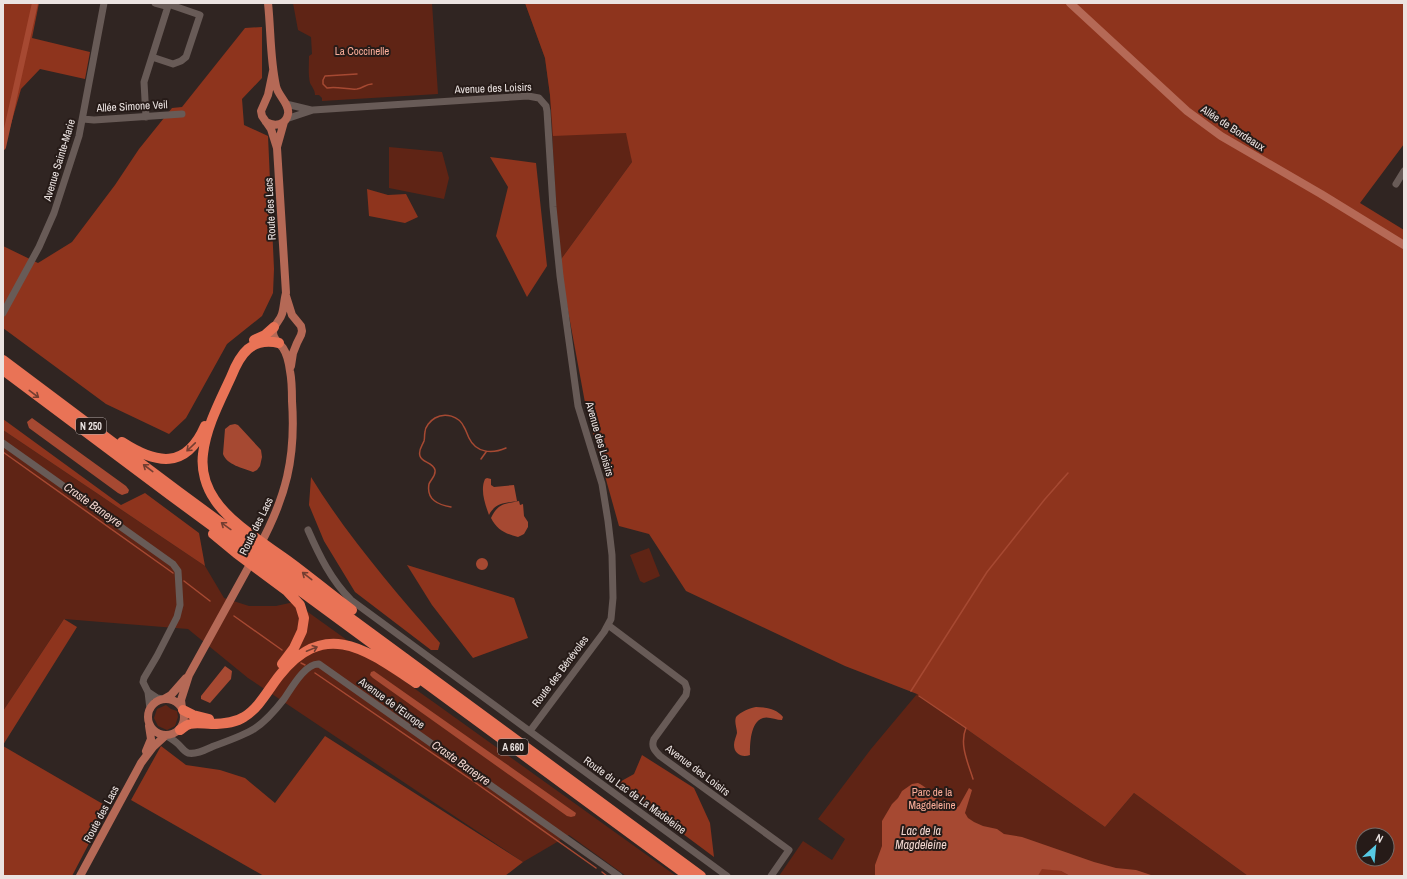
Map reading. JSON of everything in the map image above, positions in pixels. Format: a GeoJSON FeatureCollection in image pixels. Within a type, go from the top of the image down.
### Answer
{"type":"FeatureCollection","features":[{"type":"Feature","properties":{"kind":"highway"},"geometry":{"type":"LineString","coordinates":[[16,370],[138,452],[154,458],[168,459],[186,453],[199,438],[236,354],[246,344],[265,335],[276,324]]}},
{"type":"Feature","properties":{"kind":"highway"},"geometry":{"type":"LineString","coordinates":[[279,343],[268,342],[254,345],[245,351],[236,363],[205,443],[203,468],[210,492],[215,502],[233,520],[393,642],[449,690]]}},
{"type":"Feature","properties":{"kind":"highway","name":"N 250"},"geometry":{"type":"LineString","coordinates":[[3,360],[175,494],[338,618]]}},
{"type":"Feature","properties":{"kind":"highway","name":"N 250"},"geometry":{"type":"LineString","coordinates":[[3,370],[175,494]]}},
{"type":"Feature","properties":{"kind":"highway"},"geometry":{"type":"LineString","coordinates":[[175,494],[192,517],[293,596],[300,605],[304,618],[302,632],[294,648],[250,707],[242,713],[228,719],[200,717],[183,709]]}},
{"type":"Feature","properties":{"kind":"highway","name":"A 660"},"geometry":{"type":"LineString","coordinates":[[175,494],[449,690],[701,876]]}},
{"type":"Feature","properties":{"kind":"highway","name":"A 660"},"geometry":{"type":"LineString","coordinates":[[338,618],[688,876]]}},
{"type":"Feature","properties":{"kind":"highway"},"geometry":{"type":"LineString","coordinates":[[179,731],[190,724],[221,724],[236,721],[242,718],[253,710],[287,666],[300,655],[316,647],[343,644],[353,646],[374,656],[441,701],[490,737],[565,786]]}},
{"type":"Feature","properties":{"kind":"main road","name":"Route des Lacs"},"geometry":{"type":"LineString","coordinates":[[268,3],[273,71],[277,89],[288,109],[277,148]]}},
{"type":"Feature","properties":{"kind":"main road","name":"Allée de Bordeaux"},"geometry":{"type":"LineString","coordinates":[[1070,3],[1187,111],[1221,136],[1404,245]]}},
{"type":"Feature","properties":{"kind":"main road","name":"Route des Lacs"},"geometry":{"type":"LineString","coordinates":[[273,71],[268,95],[261,111],[262,116],[271,129],[277,148],[286,293],[290,311],[302,330],[292,360],[290,372]]}},
{"type":"Feature","properties":{"kind":"main road"},"geometry":{"type":"LineString","coordinates":[[264,103],[272,98],[277,98],[284,102]]}},
{"type":"Feature","properties":{"kind":"main road"},"geometry":{"type":"LineString","coordinates":[[266,122],[278,125],[285,120]]}},
{"type":"Feature","properties":{"kind":"main road","name":"Route des Lacs"},"geometry":{"type":"LineString","coordinates":[[183,709],[181,700],[189,675],[267,532],[282,498],[293,440],[293,414],[290,372],[286,354],[274,336],[276,324],[283,313],[286,293]]}},
{"type":"Feature","properties":{"kind":"main road"},"geometry":{"type":"LineString","coordinates":[[276,324],[286,318],[295,320]]}},
{"type":"Feature","properties":{"kind":"main road"},"geometry":{"type":"LineString","coordinates":[[279,343],[288,346],[297,343]]}},
{"type":"Feature","properties":{"kind":"main road","name":"Route des Lacs"},"geometry":{"type":"LineString","coordinates":[[163,699],[171,695],[189,675]]}},
{"type":"Feature","properties":{"kind":"main road"},"geometry":{"type":"LineString","coordinates":[[163,699],[174,701],[183,709],[185,720],[179,731],[172,735],[166,736],[156,733],[149,725],[148,714],[150,709],[158,701],[163,699]]}},
{"type":"Feature","properties":{"kind":"main road","name":"Route des Lacs"},"geometry":{"type":"LineString","coordinates":[[142,763],[151,739],[149,725]]}},
{"type":"Feature","properties":{"kind":"main road","name":"Route des Lacs"},"geometry":{"type":"LineString","coordinates":[[80,876],[142,763],[153,747],[166,736]]}},
{"type":"Feature","properties":{"kind":"street","name":"Avenue Sainte-Marie"},"geometry":{"type":"LineString","coordinates":[[3,313],[39,247],[54,213],[79,136],[104,3]]}},
{"type":"Feature","properties":{"kind":"street"},"geometry":{"type":"LineString","coordinates":[[152,57],[173,64],[184,59],[200,15],[168,4],[166,6],[155,3]]}},
{"type":"Feature","properties":{"kind":"street"},"geometry":{"type":"LineString","coordinates":[[146,117],[144,85],[168,4]]}},
{"type":"Feature","properties":{"kind":"street","name":"Avenue des Loisirs"},"geometry":{"type":"LineString","coordinates":[[285,120],[313,110],[528,96],[539,98],[546,106],[553,207],[560,276],[578,406],[602,484],[610,536],[613,598],[611,616],[608,625],[685,683],[687,689],[686,695],[654,738],[652,744],[654,750],[660,756],[790,850],[772,876]]}},
{"type":"Feature","properties":{"kind":"street","name":"Avenue des Loisirs"},"geometry":{"type":"LineString","coordinates":[[284,102],[313,110]]}},
{"type":"Feature","properties":{"kind":"street","name":"Allée Simone Veil"},"geometry":{"type":"LineString","coordinates":[[83,119],[94,120],[182,114]]}},
{"type":"Feature","properties":{"kind":"street"},"geometry":{"type":"LineString","coordinates":[[1396,184],[1403,175]]}},
{"type":"Feature","properties":{"kind":"street"},"geometry":{"type":"LineString","coordinates":[[3,443],[176,566],[180,590],[180,609],[157,656],[144,678],[144,684],[148,692],[150,709]]}},
{"type":"Feature","properties":{"kind":"street","name":"Route du Lac de La Madeleine"},"geometry":{"type":"LineString","coordinates":[[308,530],[320,557],[336,582],[351,600],[727,876]]}},
{"type":"Feature","properties":{"kind":"street","name":"Route des Bénévoles"},"geometry":{"type":"LineString","coordinates":[[530,731],[608,625]]}},
{"type":"Feature","properties":{"kind":"street","name":"Avenue de l'Europe"},"geometry":{"type":"LineString","coordinates":[[166,736],[178,743],[184,750],[193,754],[249,733],[262,725],[310,666],[319,664],[389,715],[619,876]]}},
{"type":"Feature","properties":{"kind":"street"},"geometry":{"type":"LineString","coordinates":[[148,692],[157,698],[163,699]]}},
{"type":"Feature","properties":{"kind":"street"},"geometry":{"type":"LineString","coordinates":[[178,743],[179,731]]}},
{"type":"Feature","properties":{"kind":"green space","name":"La Coccinelle"},"geometry":{"type":"Polygon","coordinates":[[[293,3],[432,3],[438,94],[322,101],[322,98],[319,95],[315,95],[309,80],[309,56],[312,54],[311,37],[298,30],[293,3]]]}},
{"type":"Feature","properties":{"kind":"green space"},"geometry":{"type":"Polygon","coordinates":[[[525,3],[621,46],[632,162],[559,262],[550,95],[545,58],[525,3]]]}},
{"type":"Feature","properties":{"kind":"green space"},"geometry":{"type":"Polygon","coordinates":[[[389,147],[442,152],[449,178],[444,199],[389,188],[389,147]]]}},
{"type":"Feature","properties":{"kind":"green space"},"geometry":{"type":"Polygon","coordinates":[[[3,430],[205,566],[224,598],[249,606],[276,606],[294,602],[676,876],[626,876],[569,835],[523,862],[248,678],[188,629],[64,619],[3,711],[3,430]]]}},
{"type":"Feature","properties":{"kind":"green space"},"geometry":{"type":"Polygon","coordinates":[[[649,548],[660,576],[644,583],[640,581],[630,555],[649,548]]]}},
{"type":"Feature","properties":{"kind":"green space","name":"Parc de la Magdeleine"},"geometry":{"type":"Polygon","coordinates":[[[917,694],[1105,827],[1134,793],[1248,876],[779,876],[803,841],[832,860],[845,839],[818,819],[871,749],[917,694]]]}},
{"type":"Feature","properties":{"kind":"green space"},"geometry":{"type":"Polygon","coordinates":[[[166,705],[177,711],[178,717],[175,726],[167,730],[158,726],[154,718],[157,709],[166,705]]]}},
{"type":"Feature","properties":{"kind":"shaded area"},"geometry":{"type":"Polygon","coordinates":[[[3,3],[39,3],[32,38],[90,52],[85,79],[40,69],[21,89],[3,152],[3,3]]]}},
{"type":"Feature","properties":{"kind":"shaded area"},"geometry":{"type":"Polygon","coordinates":[[[525,3],[1404,3],[1404,144],[1360,203],[1404,230],[1404,876],[1248,876],[1134,793],[1105,827],[917,694],[845,666],[686,591],[649,534],[619,526],[586,408],[559,262],[632,162],[626,133],[553,136],[545,58],[525,3]]]}},
{"type":"Feature","properties":{"kind":"shaded area"},"geometry":{"type":"Polygon","coordinates":[[[262,27],[262,78],[242,99],[244,125],[268,136],[274,269],[273,293],[262,316],[227,344],[186,418],[169,434],[106,404],[3,328],[3,246],[38,263],[72,242],[115,185],[139,149],[172,108],[182,107],[245,28],[262,27]]]}},
{"type":"Feature","properties":{"kind":"shaded area"},"geometry":{"type":"Polygon","coordinates":[[[490,157],[536,163],[547,266],[527,297],[496,236],[508,187],[490,157]]]}},
{"type":"Feature","properties":{"kind":"shaded area"},"geometry":{"type":"Polygon","coordinates":[[[367,189],[388,195],[406,194],[418,217],[405,223],[369,216],[367,189]]]}},
{"type":"Feature","properties":{"kind":"shaded area"},"geometry":{"type":"Polygon","coordinates":[[[3,419],[121,505],[145,493],[199,533],[205,566],[3,430],[3,419]]]}},
{"type":"Feature","properties":{"kind":"shaded area"},"geometry":{"type":"Polygon","coordinates":[[[311,477],[340,521],[356,542],[440,643],[438,650],[431,650],[355,592],[324,541],[309,505],[311,477]]]}},
{"type":"Feature","properties":{"kind":"shaded area"},"geometry":{"type":"Polygon","coordinates":[[[407,565],[514,598],[528,638],[473,658],[432,605],[407,565]]]}},
{"type":"Feature","properties":{"kind":"shaded area"},"geometry":{"type":"Polygon","coordinates":[[[64,619],[77,627],[3,745],[3,711],[64,619]]]}},
{"type":"Feature","properties":{"kind":"shaded area"},"geometry":{"type":"Polygon","coordinates":[[[325,736],[523,862],[505,876],[264,876],[131,800],[161,746],[186,765],[220,770],[245,778],[275,803],[325,736]]]}},
{"type":"Feature","properties":{"kind":"shaded area"},"geometry":{"type":"Polygon","coordinates":[[[3,746],[108,807],[72,876],[3,876],[3,746]]]}},
{"type":"Feature","properties":{"kind":"shaded area"},"geometry":{"type":"Polygon","coordinates":[[[642,755],[694,788],[710,823],[714,857],[616,784],[634,774],[642,755]]]}},
{"type":"Feature","properties":{"kind":"shaded area"},"geometry":{"type":"Polygon","coordinates":[[[1042,868],[1061,871],[1070,876],[1038,876],[1042,868]]]}},
{"type":"Feature","properties":{"kind":"water"},"geometry":{"type":"Polygon","coordinates":[[[32,418],[126,486],[129,490],[128,493],[122,495],[118,493],[29,428],[27,422],[32,418]]]}},
{"type":"Feature","properties":{"kind":"water"},"geometry":{"type":"Polygon","coordinates":[[[230,425],[238,425],[261,450],[262,457],[260,466],[253,472],[228,461],[223,454],[225,429],[230,425]]]}},
{"type":"Feature","properties":{"kind":"water"},"geometry":{"type":"Polygon","coordinates":[[[485,479],[491,479],[491,485],[494,487],[514,485],[517,501],[504,503],[497,506],[489,515],[483,492],[485,479]]]}},
{"type":"Feature","properties":{"kind":"water"},"geometry":{"type":"Polygon","coordinates":[[[519,501],[520,505],[523,504],[524,516],[528,522],[528,527],[524,534],[518,537],[502,531],[496,526],[491,518],[496,509],[502,505],[519,501]]]}},
{"type":"Feature","properties":{"kind":"water"},"geometry":{"type":"Polygon","coordinates":[[[480,558],[484,558],[488,564],[484,570],[480,570],[476,566],[476,562],[480,558]]]}},
{"type":"Feature","properties":{"kind":"water"},"geometry":{"type":"Polygon","coordinates":[[[225,666],[232,671],[231,679],[210,703],[201,699],[201,696],[225,666]]]}},
{"type":"Feature","properties":{"kind":"water"},"geometry":{"type":"Polygon","coordinates":[[[374,671],[576,813],[575,816],[567,816],[373,678],[370,675],[371,672],[374,671]]]}},
{"type":"Feature","properties":{"kind":"water"},"geometry":{"type":"Polygon","coordinates":[[[756,707],[774,710],[783,717],[782,720],[767,717],[759,720],[753,729],[750,755],[741,756],[735,751],[734,748],[737,733],[735,719],[745,710],[756,707]]]}},
{"type":"Feature","properties":{"kind":"water","name":"Lac de la Magdeleine"},"geometry":{"type":"Polygon","coordinates":[[[918,783],[927,789],[942,804],[953,810],[959,806],[969,788],[972,790],[965,813],[968,818],[983,826],[997,829],[1004,834],[1022,837],[1094,862],[1116,868],[1136,870],[1154,876],[1070,876],[1061,871],[1042,869],[1038,876],[875,876],[875,865],[882,846],[882,821],[902,791],[912,784],[918,783]]]}},
{"type":"Feature","properties":{"kind":"waterway"},"geometry":{"type":"LineString","coordinates":[[3,147],[35,3]]}},
{"type":"Feature","properties":{"kind":"waterway"},"geometry":{"type":"LineString","coordinates":[[357,74],[325,76],[323,84],[327,88],[335,87],[353,89],[372,84]]}},
{"type":"Feature","properties":{"kind":"waterway"},"geometry":{"type":"LineString","coordinates":[[451,507],[434,501],[429,494],[429,484],[434,476],[435,470],[432,465],[421,458],[420,448],[424,441],[426,428],[430,422],[439,416],[451,416],[462,423],[469,438],[476,447],[485,451],[495,451],[506,448]]}},
{"type":"Feature","properties":{"kind":"waterway","name":"Craste Baneyre"},"geometry":{"type":"LineString","coordinates":[[3,452],[173,573]]}},
{"type":"Feature","properties":{"kind":"waterway"},"geometry":{"type":"LineString","coordinates":[[481,459],[486,452]]}},
{"type":"Feature","properties":{"kind":"waterway"},"geometry":{"type":"LineString","coordinates":[[911,691],[987,572],[1045,499],[1068,473],[1058,484]]}},
{"type":"Feature","properties":{"kind":"waterway","name":"Craste Baneyre"},"geometry":{"type":"LineString","coordinates":[[184,581],[210,601]]}},
{"type":"Feature","properties":{"kind":"waterway","name":"Craste Baneyre"},"geometry":{"type":"LineString","coordinates":[[234,616],[282,650]]}},
{"type":"Feature","properties":{"kind":"waterway","name":"Craste Baneyre"},"geometry":{"type":"LineString","coordinates":[[301,663],[305,665]]}},
{"type":"Feature","properties":{"kind":"waterway","name":"Craste Baneyre"},"geometry":{"type":"LineString","coordinates":[[315,673],[473,781],[596,868]]}},
{"type":"Feature","properties":{"kind":"waterway"},"geometry":{"type":"LineString","coordinates":[[919,696],[966,728],[963,740],[973,779]]}},
{"type":"Feature","properties":{"kind":"waterway","name":"Craste Baneyre"},"geometry":{"type":"LineString","coordinates":[[602,872],[607,876]]}}]}
